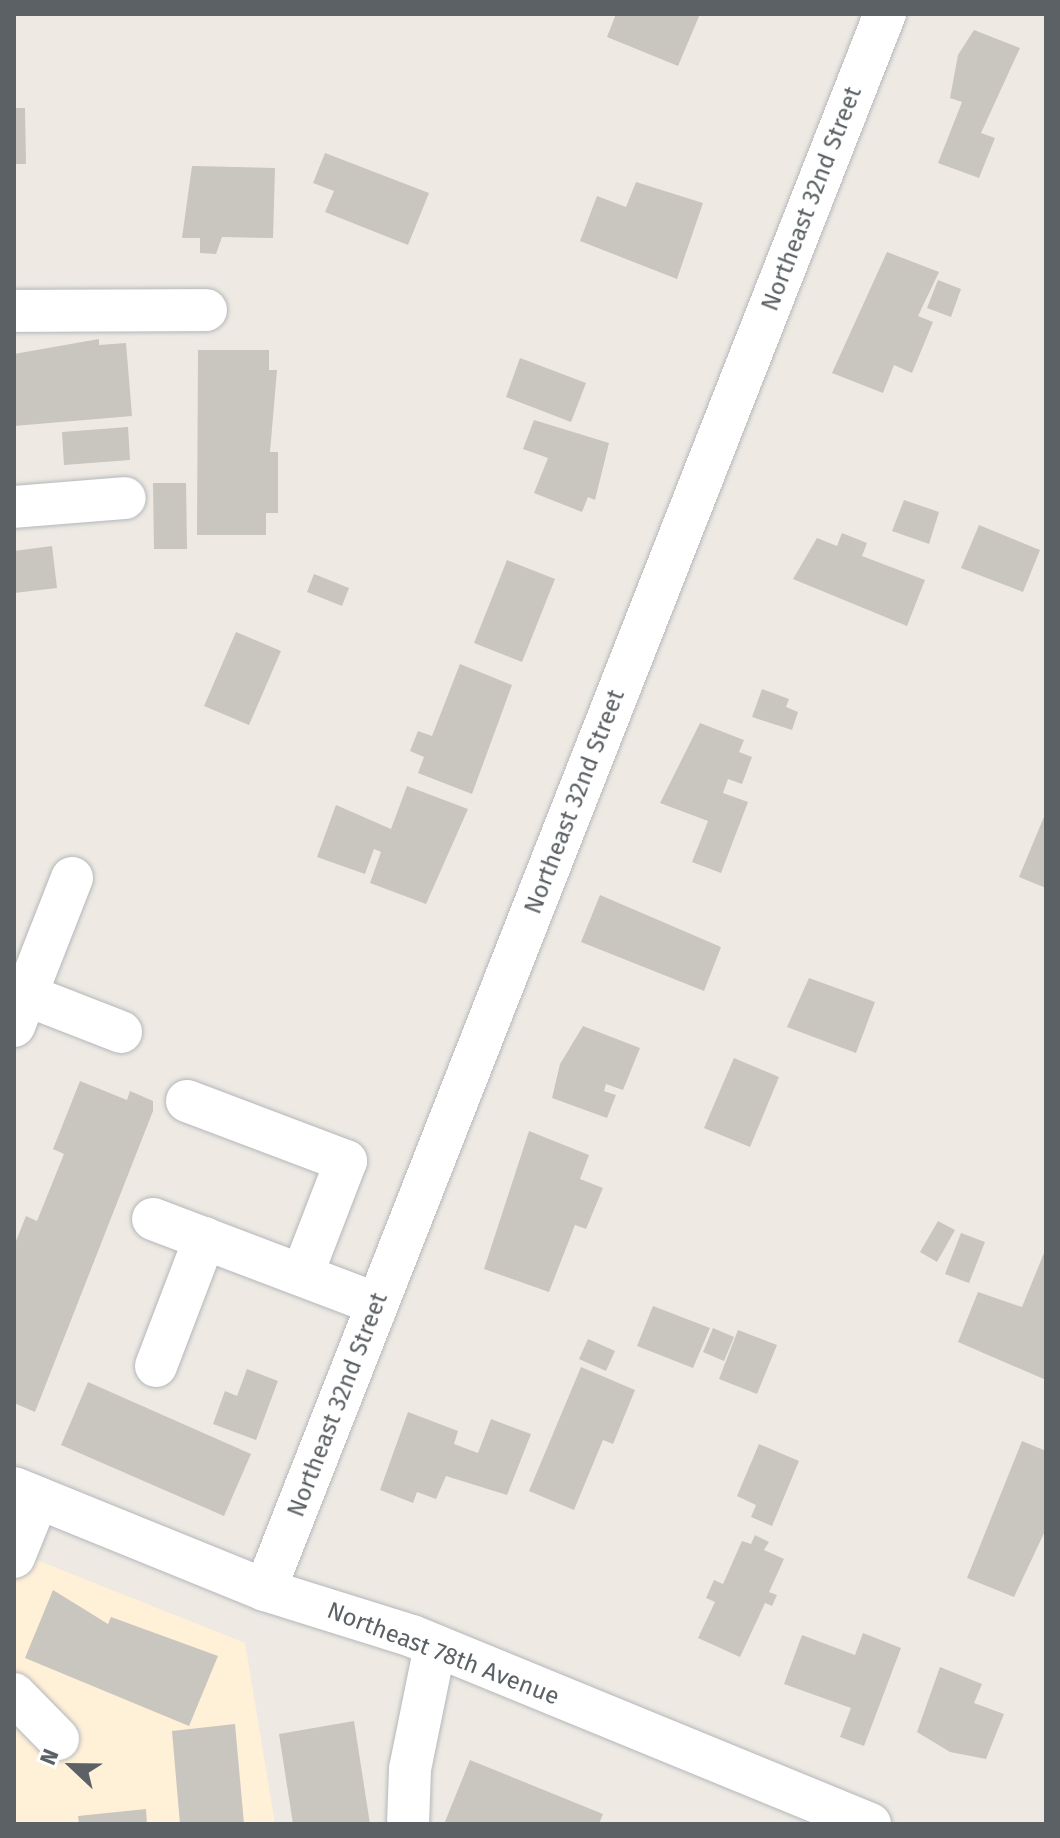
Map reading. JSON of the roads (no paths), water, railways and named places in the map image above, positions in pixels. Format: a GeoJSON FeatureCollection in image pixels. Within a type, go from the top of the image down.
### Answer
{"type":"FeatureCollection","features":[{"type":"Feature","properties":{"kind":"street","name":"Northeast 32nd Street"},"geometry":{"type":"LineString","coordinates":[[265,1590],[885,14]]}},
{"type":"Feature","properties":{"kind":"street"},"geometry":{"type":"LineString","coordinates":[[14,311],[206,310]]}},
{"type":"Feature","properties":{"kind":"street"},"geometry":{"type":"LineString","coordinates":[[14,507],[125,498]]}},
{"type":"Feature","properties":{"kind":"street"},"geometry":{"type":"LineString","coordinates":[[72,878],[20,1010],[121,1032]]}},
{"type":"Feature","properties":{"kind":"street"},"geometry":{"type":"LineString","coordinates":[[187,1101],[346,1161],[302,1275]]}},
{"type":"Feature","properties":{"kind":"street"},"geometry":{"type":"LineString","coordinates":[[153,1219],[377,1304]]}},
{"type":"Feature","properties":{"kind":"street"},"geometry":{"type":"LineString","coordinates":[[156,1366],[205,1238]]}},
{"type":"Feature","properties":{"kind":"street"},"geometry":{"type":"LineString","coordinates":[[14,1557],[26,1493]]}},
{"type":"Feature","properties":{"kind":"street","name":"Northeast 78th Avenue"},"geometry":{"type":"LineString","coordinates":[[26,1493],[265,1590],[435,1646],[803,1811],[870,1824]]}},
{"type":"Feature","properties":{"kind":"street"},"geometry":{"type":"LineString","coordinates":[[408,1824],[410,1769],[435,1646]]}},
{"type":"Feature","properties":{"kind":"street"},"geometry":{"type":"LineString","coordinates":[[14,1694],[58,1739]]}}]}
